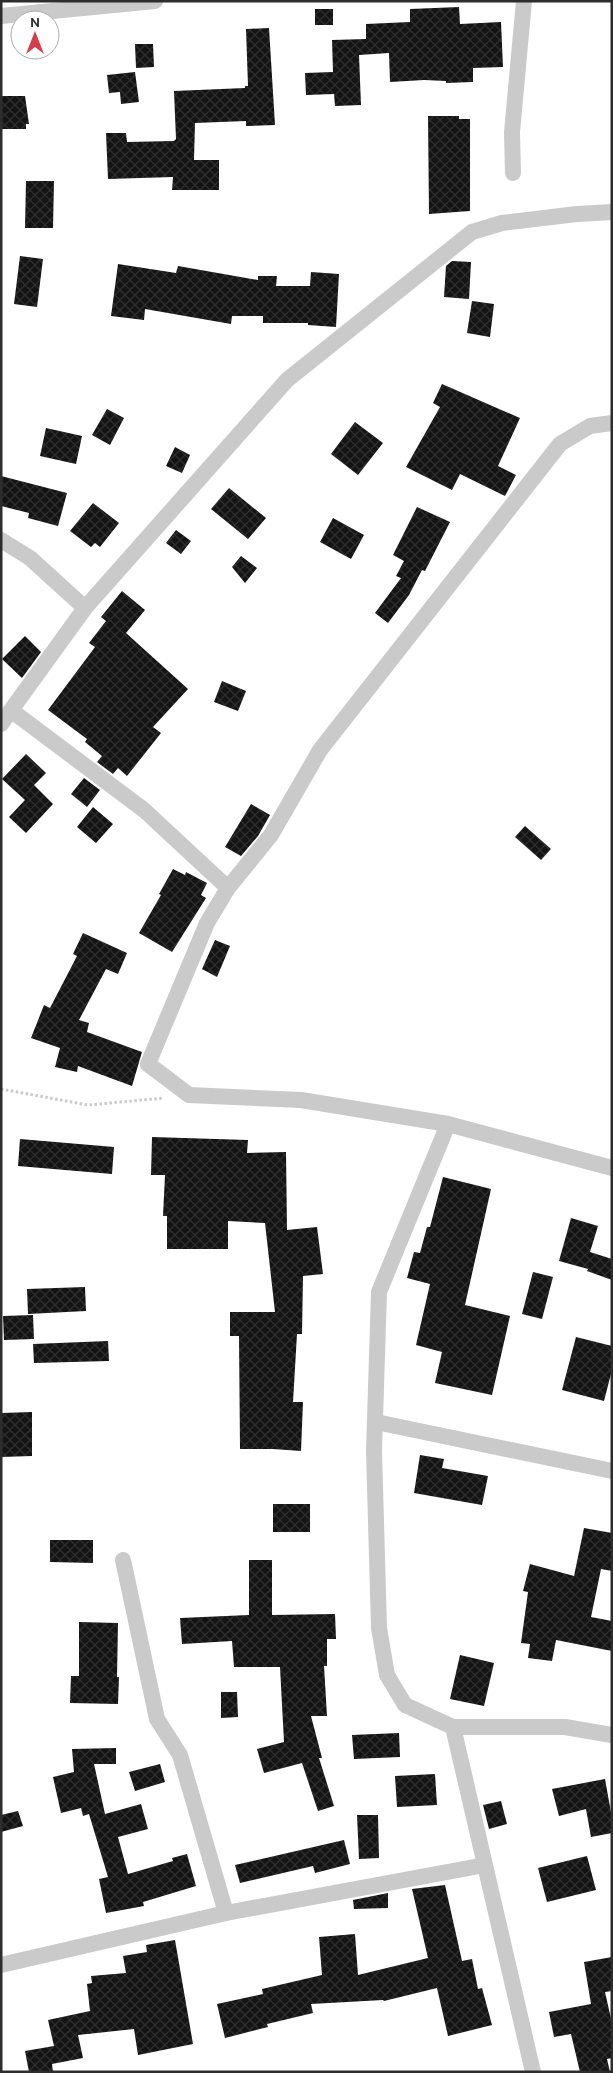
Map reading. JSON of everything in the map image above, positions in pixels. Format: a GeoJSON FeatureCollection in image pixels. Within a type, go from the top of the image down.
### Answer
{"type":"FeatureCollection","features":[{"type":"Feature","properties":{"kind":"street"},"geometry":{"type":"LineString","coordinates":[[1,16],[156,1]]}},
{"type":"Feature","properties":{"kind":"street"},"geometry":{"type":"LineString","coordinates":[[513,173],[512,132],[524,1]]}},
{"type":"Feature","properties":{"kind":"street"},"geometry":{"type":"LineString","coordinates":[[1,724],[85,608],[287,380],[472,232],[502,223],[612,212]]}},
{"type":"Feature","properties":{"kind":"street"},"geometry":{"type":"LineString","coordinates":[[612,423],[590,426],[560,444],[320,750],[271,835],[228,888],[207,923],[148,1064],[189,1095],[301,1100],[448,1124],[612,1168]]}},
{"type":"Feature","properties":{"kind":"street"},"geometry":{"type":"LineString","coordinates":[[1,540],[30,558],[85,608]]}},
{"type":"Feature","properties":{"kind":"street"},"geometry":{"type":"LineString","coordinates":[[12,710],[144,810],[228,888]]}},
{"type":"Feature","properties":{"kind":"street"},"geometry":{"type":"LineString","coordinates":[[448,1124],[379,1292],[374,1451],[379,1628],[387,1675],[405,1706],[453,1727],[565,1727],[612,1735]]}},
{"type":"Feature","properties":{"kind":"street"},"geometry":{"type":"LineString","coordinates":[[376,1422],[612,1471]]}},
{"type":"Feature","properties":{"kind":"street"},"geometry":{"type":"LineString","coordinates":[[123,1560],[157,1719],[180,1755],[226,1913]]}},
{"type":"Feature","properties":{"kind":"street"},"geometry":{"type":"LineString","coordinates":[[453,1727],[533,2072]]}},
{"type":"Feature","properties":{"kind":"street"},"geometry":{"type":"LineString","coordinates":[[1,1965],[226,1913],[485,1864]]}},
{"type":"Feature","properties":{"kind":"path"},"geometry":{"type":"LineString","coordinates":[[1,1089],[88,1105],[189,1095]]}},
{"type":"Feature","properties":{"kind":"building"},"geometry":{"type":"Polygon","coordinates":[[[459,7],[460,24],[501,22],[503,67],[473,68],[473,82],[446,83],[446,81],[424,80],[390,82],[389,53],[359,55],[361,105],[335,106],[334,94],[306,95],[305,73],[333,72],[332,40],[366,39],[366,24],[410,22],[410,9],[459,7]]]}},
{"type":"Feature","properties":{"kind":"building"},"geometry":{"type":"Polygon","coordinates":[[[315,9],[333,9],[333,25],[315,25],[315,9]]]}},
{"type":"Feature","properties":{"kind":"building"},"geometry":{"type":"Polygon","coordinates":[[[269,28],[275,125],[246,126],[246,121],[195,123],[194,160],[219,160],[219,190],[172,190],[173,177],[108,179],[106,133],[126,133],[127,142],[174,141],[176,139],[174,91],[245,88],[245,86],[248,86],[246,29],[269,28]]]}},
{"type":"Feature","properties":{"kind":"building"},"geometry":{"type":"Polygon","coordinates":[[[135,44],[153,44],[154,67],[136,68],[135,44]]]}},
{"type":"Feature","properties":{"kind":"building"},"geometry":{"type":"Polygon","coordinates":[[[135,72],[139,102],[121,104],[120,92],[109,93],[107,75],[135,72]]]}},
{"type":"Feature","properties":{"kind":"building"},"geometry":{"type":"Polygon","coordinates":[[[1,96],[25,96],[29,124],[26,124],[26,129],[1,129],[1,96]]]}},
{"type":"Feature","properties":{"kind":"building"},"geometry":{"type":"Polygon","coordinates":[[[428,116],[459,116],[459,119],[470,119],[470,211],[429,214],[428,116]]]}},
{"type":"Feature","properties":{"kind":"building"},"geometry":{"type":"Polygon","coordinates":[[[26,181],[54,181],[53,228],[25,228],[26,181]]]}},
{"type":"Feature","properties":{"kind":"building"},"geometry":{"type":"Polygon","coordinates":[[[20,256],[43,259],[37,307],[14,304],[20,256]]]}},
{"type":"Feature","properties":{"kind":"building"},"geometry":{"type":"Polygon","coordinates":[[[452,261],[471,262],[469,299],[444,297],[446,266],[452,261]]]}},
{"type":"Feature","properties":{"kind":"building"},"geometry":{"type":"Polygon","coordinates":[[[118,264],[176,273],[178,266],[258,280],[258,276],[277,276],[276,286],[310,286],[311,272],[339,274],[336,327],[308,325],[308,323],[263,323],[263,316],[232,316],[231,324],[145,309],[144,320],[111,316],[118,264]]]}},
{"type":"Feature","properties":{"kind":"building"},"geometry":{"type":"Polygon","coordinates":[[[472,301],[494,304],[490,337],[467,333],[472,301]]]}},
{"type":"Feature","properties":{"kind":"building"},"geometry":{"type":"Polygon","coordinates":[[[442,384],[520,418],[498,466],[516,475],[505,496],[460,474],[452,490],[406,467],[440,407],[433,403],[442,384]]]}},
{"type":"Feature","properties":{"kind":"building"},"geometry":{"type":"Polygon","coordinates":[[[107,409],[124,418],[110,445],[92,435],[107,409]]]}},
{"type":"Feature","properties":{"kind":"building"},"geometry":{"type":"Polygon","coordinates":[[[355,422],[383,443],[358,475],[331,454],[355,422]]]}},
{"type":"Feature","properties":{"kind":"building"},"geometry":{"type":"Polygon","coordinates":[[[46,428],[82,436],[76,464],[40,456],[46,428]]]}},
{"type":"Feature","properties":{"kind":"building"},"geometry":{"type":"Polygon","coordinates":[[[175,447],[190,455],[182,473],[166,466],[175,447]]]}},
{"type":"Feature","properties":{"kind":"building"},"geometry":{"type":"Polygon","coordinates":[[[1,476],[67,493],[58,526],[28,518],[29,513],[1,506],[1,476]]]}},
{"type":"Feature","properties":{"kind":"building"},"geometry":{"type":"Polygon","coordinates":[[[229,488],[266,518],[248,539],[211,509],[229,488]]]}},
{"type":"Feature","properties":{"kind":"building"},"geometry":{"type":"Polygon","coordinates":[[[93,503],[119,523],[100,547],[95,543],[91,547],[70,531],[93,503]]]}},
{"type":"Feature","properties":{"kind":"building"},"geometry":{"type":"Polygon","coordinates":[[[417,507],[450,522],[425,571],[422,570],[409,595],[388,623],[375,613],[401,578],[396,576],[404,561],[393,555],[417,507]]]}},
{"type":"Feature","properties":{"kind":"building"},"geometry":{"type":"Polygon","coordinates":[[[333,518],[364,535],[351,559],[320,542],[333,518]]]}},
{"type":"Feature","properties":{"kind":"building"},"geometry":{"type":"Polygon","coordinates":[[[176,530],[191,541],[181,554],[166,543],[176,530]]]}},
{"type":"Feature","properties":{"kind":"building"},"geometry":{"type":"Polygon","coordinates":[[[241,556],[257,568],[245,583],[232,567],[241,556]]]}},
{"type":"Feature","properties":{"kind":"building"},"geometry":{"type":"Polygon","coordinates":[[[122,591],[145,610],[126,633],[188,689],[153,727],[161,733],[127,776],[118,768],[113,774],[97,762],[102,756],[85,742],[87,739],[48,710],[95,647],[89,643],[106,621],[101,617],[122,591]]]}},
{"type":"Feature","properties":{"kind":"building"},"geometry":{"type":"Polygon","coordinates":[[[25,636],[41,652],[22,678],[2,659],[25,636]]]}},
{"type":"Feature","properties":{"kind":"building"},"geometry":{"type":"Polygon","coordinates":[[[222,681],[246,691],[238,711],[214,702],[222,681]]]}},
{"type":"Feature","properties":{"kind":"building"},"geometry":{"type":"Polygon","coordinates":[[[26,754],[46,773],[34,785],[53,804],[26,833],[9,817],[25,800],[2,779],[26,754]]]}},
{"type":"Feature","properties":{"kind":"building"},"geometry":{"type":"Polygon","coordinates":[[[84,778],[100,790],[87,807],[71,794],[84,778]]]}},
{"type":"Feature","properties":{"kind":"building"},"geometry":{"type":"Polygon","coordinates":[[[251,804],[270,815],[258,836],[241,856],[225,847],[251,804]]]}},
{"type":"Feature","properties":{"kind":"building"},"geometry":{"type":"Polygon","coordinates":[[[93,807],[113,824],[96,843],[77,827],[93,807]]]}},
{"type":"Feature","properties":{"kind":"building"},"geometry":{"type":"Polygon","coordinates":[[[525,826],[551,849],[541,860],[515,837],[525,826]]]}},
{"type":"Feature","properties":{"kind":"building"},"geometry":{"type":"Polygon","coordinates":[[[173,869],[185,875],[186,872],[207,883],[201,895],[206,898],[172,952],[139,933],[161,895],[159,894],[173,869]]]}},
{"type":"Feature","properties":{"kind":"building"},"geometry":{"type":"Polygon","coordinates":[[[83,933],[127,953],[118,974],[106,969],[79,1020],[89,1023],[87,1032],[142,1052],[132,1086],[78,1066],[77,1072],[55,1067],[60,1048],[31,1038],[44,1005],[50,1008],[77,956],[73,954],[83,933]]]}},
{"type":"Feature","properties":{"kind":"building"},"geometry":{"type":"Polygon","coordinates":[[[215,940],[230,946],[217,977],[202,969],[215,940]]]}},
{"type":"Feature","properties":{"kind":"building"},"geometry":{"type":"Polygon","coordinates":[[[152,1137],[248,1140],[247,1153],[286,1152],[287,1230],[317,1227],[323,1274],[303,1276],[302,1334],[297,1334],[293,1402],[303,1402],[301,1451],[240,1449],[239,1336],[230,1336],[230,1312],[275,1312],[265,1223],[228,1221],[228,1249],[167,1249],[167,1216],[163,1216],[165,1175],[151,1175],[152,1137]]]}},
{"type":"Feature","properties":{"kind":"building"},"geometry":{"type":"Polygon","coordinates":[[[20,1139],[114,1147],[112,1174],[18,1166],[20,1139]]]}},
{"type":"Feature","properties":{"kind":"building"},"geometry":{"type":"Polygon","coordinates":[[[443,1177],[491,1189],[465,1305],[510,1316],[492,1395],[435,1383],[442,1352],[416,1345],[430,1284],[407,1278],[414,1252],[420,1253],[427,1227],[430,1227],[443,1177]]]}},
{"type":"Feature","properties":{"kind":"building"},"geometry":{"type":"Polygon","coordinates":[[[571,1218],[598,1226],[590,1252],[612,1259],[612,1280],[587,1271],[588,1269],[559,1261],[571,1218]]]}},
{"type":"Feature","properties":{"kind":"building"},"geometry":{"type":"Polygon","coordinates":[[[533,1272],[553,1277],[542,1319],[522,1314],[533,1272]]]}},
{"type":"Feature","properties":{"kind":"building"},"geometry":{"type":"Polygon","coordinates":[[[85,1287],[86,1311],[28,1314],[27,1289],[85,1287]]]}},
{"type":"Feature","properties":{"kind":"building"},"geometry":{"type":"Polygon","coordinates":[[[33,1315],[34,1339],[4,1340],[3,1316],[33,1315]]]}},
{"type":"Feature","properties":{"kind":"building"},"geometry":{"type":"Polygon","coordinates":[[[576,1337],[612,1346],[612,1370],[604,1401],[562,1390],[576,1337]]]}},
{"type":"Feature","properties":{"kind":"building"},"geometry":{"type":"Polygon","coordinates":[[[108,1341],[109,1361],[34,1363],[33,1344],[108,1341]]]}},
{"type":"Feature","properties":{"kind":"building"},"geometry":{"type":"Polygon","coordinates":[[[32,1412],[32,1456],[1,1457],[1,1413],[32,1412]]]}},
{"type":"Feature","properties":{"kind":"building"},"geometry":{"type":"Polygon","coordinates":[[[420,1455],[444,1459],[442,1468],[488,1476],[482,1505],[414,1493],[420,1455]]]}},
{"type":"Feature","properties":{"kind":"building"},"geometry":{"type":"Polygon","coordinates":[[[273,1504],[310,1504],[310,1532],[273,1532],[273,1504]]]}},
{"type":"Feature","properties":{"kind":"building"},"geometry":{"type":"Polygon","coordinates":[[[584,1528],[612,1533],[612,1571],[601,1569],[591,1617],[612,1621],[612,1651],[556,1640],[552,1661],[528,1658],[530,1644],[521,1643],[528,1592],[523,1591],[530,1564],[574,1576],[584,1528]]]}},
{"type":"Feature","properties":{"kind":"building"},"geometry":{"type":"Polygon","coordinates":[[[50,1540],[93,1540],[93,1563],[50,1562],[50,1540]]]}},
{"type":"Feature","properties":{"kind":"building"},"geometry":{"type":"Polygon","coordinates":[[[249,1560],[272,1560],[272,1615],[335,1614],[336,1639],[327,1639],[327,1666],[324,1666],[327,1716],[311,1716],[322,1758],[319,1758],[334,1806],[318,1811],[302,1763],[264,1773],[257,1749],[284,1742],[280,1667],[234,1667],[232,1641],[182,1644],[180,1618],[249,1615],[249,1560]]]}},
{"type":"Feature","properties":{"kind":"building"},"geometry":{"type":"Polygon","coordinates":[[[79,1622],[118,1623],[118,1704],[70,1703],[71,1676],[79,1676],[79,1622]]]}},
{"type":"Feature","properties":{"kind":"building"},"geometry":{"type":"Polygon","coordinates":[[[460,1655],[494,1663],[484,1706],[450,1699],[460,1655]]]}},
{"type":"Feature","properties":{"kind":"building"},"geometry":{"type":"Polygon","coordinates":[[[221,1692],[237,1692],[238,1717],[221,1718],[221,1692]]]}},
{"type":"Feature","properties":{"kind":"building"},"geometry":{"type":"Polygon","coordinates":[[[399,1733],[400,1757],[354,1759],[352,1735],[399,1733]]]}},
{"type":"Feature","properties":{"kind":"building"},"geometry":{"type":"Polygon","coordinates":[[[116,1748],[116,1764],[94,1764],[105,1814],[141,1804],[148,1829],[118,1837],[128,1874],[173,1861],[172,1858],[187,1854],[196,1886],[143,1902],[144,1906],[106,1913],[99,1879],[108,1877],[89,1814],[83,1816],[81,1808],[61,1813],[53,1777],[74,1772],[72,1749],[116,1748]]]}},
{"type":"Feature","properties":{"kind":"building"},"geometry":{"type":"Polygon","coordinates":[[[160,1764],[165,1782],[135,1791],[129,1772],[160,1764]]]}},
{"type":"Feature","properties":{"kind":"building"},"geometry":{"type":"Polygon","coordinates":[[[435,1774],[437,1805],[397,1807],[395,1776],[435,1774]]]}},
{"type":"Feature","properties":{"kind":"building"},"geometry":{"type":"Polygon","coordinates":[[[605,1779],[612,1818],[612,1833],[591,1837],[586,1809],[559,1816],[552,1789],[605,1779]]]}},
{"type":"Feature","properties":{"kind":"building"},"geometry":{"type":"Polygon","coordinates":[[[501,1801],[507,1824],[489,1829],[483,1805],[501,1801]]]}},
{"type":"Feature","properties":{"kind":"building"},"geometry":{"type":"Polygon","coordinates":[[[18,1811],[23,1826],[1,1832],[1,1815],[18,1811]]]}},
{"type":"Feature","properties":{"kind":"building"},"geometry":{"type":"Polygon","coordinates":[[[357,1815],[378,1815],[379,1858],[359,1859],[357,1815]]]}},
{"type":"Feature","properties":{"kind":"building"},"geometry":{"type":"Polygon","coordinates":[[[344,1840],[350,1864],[315,1873],[313,1866],[240,1883],[235,1865],[344,1840]]]}},
{"type":"Feature","properties":{"kind":"building"},"geometry":{"type":"Polygon","coordinates":[[[587,1856],[596,1890],[547,1902],[538,1868],[587,1856]]]}},
{"type":"Feature","properties":{"kind":"building"},"geometry":{"type":"Polygon","coordinates":[[[445,1885],[462,1961],[472,1959],[478,1989],[482,1988],[492,2025],[448,2036],[437,1988],[384,2001],[311,2004],[313,2013],[267,2024],[268,2027],[225,2038],[217,2004],[263,1994],[262,1989],[322,1975],[319,1937],[355,1934],[358,1975],[428,1958],[412,1889],[445,1885]]]}},
{"type":"Feature","properties":{"kind":"building"},"geometry":{"type":"Polygon","coordinates":[[[388,1893],[388,1908],[354,1909],[353,1900],[388,1893]]]}},
{"type":"Feature","properties":{"kind":"building"},"geometry":{"type":"Polygon","coordinates":[[[175,1940],[193,2044],[138,2055],[134,2029],[78,2035],[83,2058],[52,2064],[53,2072],[29,2072],[25,2051],[54,2046],[48,2020],[90,2011],[87,1984],[92,1983],[91,1976],[126,1973],[123,1956],[147,1952],[146,1945],[175,1940]]]}},
{"type":"Feature","properties":{"kind":"building"},"geometry":{"type":"Polygon","coordinates":[[[612,1957],[612,1991],[605,1992],[612,2023],[612,2058],[607,2059],[610,2072],[580,2072],[571,2034],[554,2037],[549,2012],[591,2004],[584,1962],[612,1957]]]}}]}
